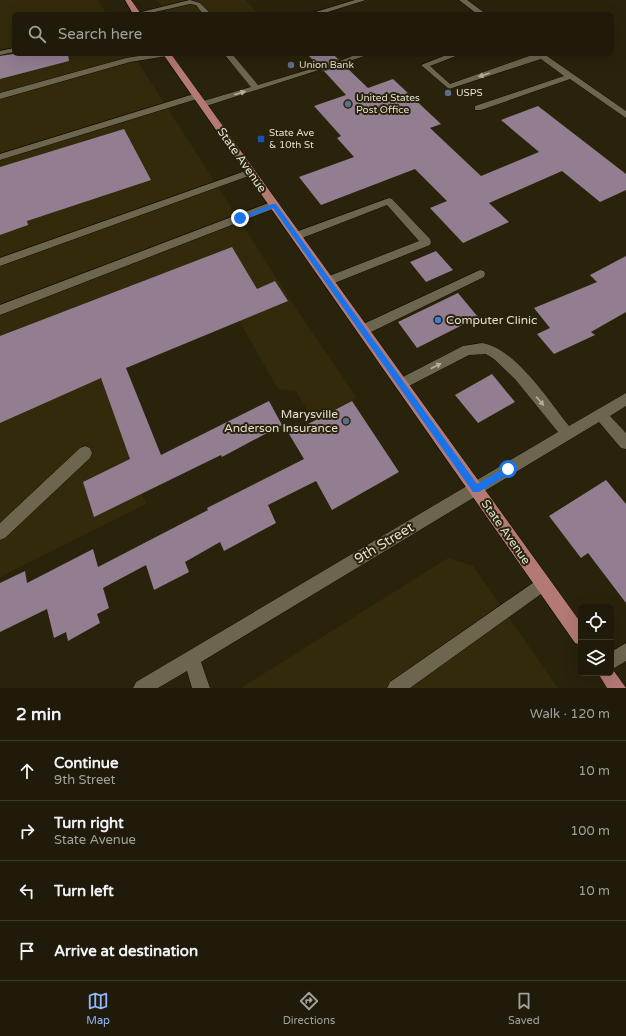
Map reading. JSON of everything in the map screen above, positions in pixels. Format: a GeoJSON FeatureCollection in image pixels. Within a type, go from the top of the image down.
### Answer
{"type":"FeatureCollection","features":[{"type":"Feature","properties":{"kind":"main road"},"geometry":{"type":"LineString","coordinates":[[128,0],[136,12]]}},
{"type":"Feature","properties":{"kind":"main road","name":"State Avenue"},"geometry":{"type":"LineString","coordinates":[[168,56],[578,633]]}},
{"type":"Feature","properties":{"kind":"main road"},"geometry":{"type":"LineString","coordinates":[[608,676],[617,688]]}},
{"type":"Feature","properties":{"kind":"street"},"geometry":{"type":"LineString","coordinates":[[325,12],[364,0]]}},
{"type":"Feature","properties":{"kind":"street"},"geometry":{"type":"LineString","coordinates":[[462,0],[479,12]]}},
{"type":"Feature","properties":{"kind":"street"},"geometry":{"type":"LineString","coordinates":[[146,12],[190,2],[198,4],[204,12]]}},
{"type":"Feature","properties":{"kind":"street"},"geometry":{"type":"LineString","coordinates":[[0,53],[12,50]]}},
{"type":"Feature","properties":{"kind":"street"},"geometry":{"type":"LineString","coordinates":[[115,56],[119,63]]}},
{"type":"Feature","properties":{"kind":"street"},"geometry":{"type":"LineString","coordinates":[[0,96],[119,63],[156,56]]}},
{"type":"Feature","properties":{"kind":"street"},"geometry":{"type":"LineString","coordinates":[[230,56],[256,88]]}},
{"type":"Feature","properties":{"kind":"street"},"geometry":{"type":"LineString","coordinates":[[341,62],[360,56]]}},
{"type":"Feature","properties":{"kind":"street"},"geometry":{"type":"LineString","coordinates":[[451,56],[425,65],[449,87],[537,56]]}},
{"type":"Feature","properties":{"kind":"street"},"geometry":{"type":"LineString","coordinates":[[541,56],[626,115]]}},
{"type":"Feature","properties":{"kind":"street"},"geometry":{"type":"LineString","coordinates":[[0,157],[200,100],[256,88],[321,68]]}},
{"type":"Feature","properties":{"kind":"street"},"geometry":{"type":"LineString","coordinates":[[478,108],[571,76]]}},
{"type":"Feature","properties":{"kind":"street"},"geometry":{"type":"LineString","coordinates":[[0,262],[251,172]]}},
{"type":"Feature","properties":{"kind":"street"},"geometry":{"type":"LineString","coordinates":[[296,236],[389,201],[426,242],[328,281]]}},
{"type":"Feature","properties":{"kind":"street"},"geometry":{"type":"LineString","coordinates":[[0,310],[274,205]]}},
{"type":"Feature","properties":{"kind":"street"},"geometry":{"type":"LineString","coordinates":[[363,330],[480,274]]}},
{"type":"Feature","properties":{"kind":"street"},"geometry":{"type":"LineString","coordinates":[[401,384],[467,350],[475,348],[492,351],[500,355],[568,434]]}},
{"type":"Feature","properties":{"kind":"street","name":"9th Street"},"geometry":{"type":"LineString","coordinates":[[142,688],[626,399]]}},
{"type":"Feature","properties":{"kind":"street"},"geometry":{"type":"LineString","coordinates":[[600,414],[626,443]]}},
{"type":"Feature","properties":{"kind":"street"},"geometry":{"type":"LineString","coordinates":[[0,533],[85,453]]}},
{"type":"Feature","properties":{"kind":"street"},"geometry":{"type":"LineString","coordinates":[[396,688],[543,584]]}},
{"type":"Feature","properties":{"kind":"street"},"geometry":{"type":"LineString","coordinates":[[614,660],[626,651]]}},
{"type":"Feature","properties":{"kind":"street"},"geometry":{"type":"LineString","coordinates":[[191,659],[202,688]]}},
{"type":"Feature","properties":{"kind":"shaded area"},"geometry":{"type":"Polygon","coordinates":[[[0,0],[98,0],[106,12],[12,12],[12,56],[134,56],[293,304],[357,398],[314,421],[296,391],[278,389],[227,300],[95,355],[146,504],[0,577],[0,0]]]}},
{"type":"Feature","properties":{"kind":"shaded area"},"geometry":{"type":"Polygon","coordinates":[[[157,0],[245,0],[257,12],[166,12],[157,0]]]}},
{"type":"Feature","properties":{"kind":"shaded area"},"geometry":{"type":"Polygon","coordinates":[[[448,558],[473,566],[558,688],[241,688],[448,558]]]}},
{"type":"Feature","properties":{"kind":"building"},"geometry":{"type":"Polygon","coordinates":[[[12,54],[12,56],[68,56],[69,61],[0,79],[0,56],[12,54]]]}},
{"type":"Feature","properties":{"kind":"building"},"geometry":{"type":"Polygon","coordinates":[[[309,56],[335,56],[339,60],[336,61],[336,63],[344,65],[368,88],[393,79],[441,124],[430,128],[481,176],[539,152],[501,120],[538,106],[626,174],[626,190],[600,202],[562,171],[489,203],[509,222],[463,243],[430,208],[447,201],[415,169],[321,205],[299,177],[354,157],[337,138],[341,136],[314,106],[346,95],[323,70],[326,69],[326,67],[318,65],[309,56]]]}},
{"type":"Feature","properties":{"kind":"building"},"geometry":{"type":"Polygon","coordinates":[[[124,129],[151,180],[27,221],[28,225],[0,235],[0,167],[124,129]]]}},
{"type":"Feature","properties":{"kind":"building"},"geometry":{"type":"Polygon","coordinates":[[[232,247],[257,289],[275,281],[288,301],[126,368],[161,455],[269,401],[282,425],[222,457],[221,455],[94,517],[83,482],[130,459],[101,378],[0,423],[0,336],[232,247]]]}},
{"type":"Feature","properties":{"kind":"building"},"geometry":{"type":"Polygon","coordinates":[[[436,251],[453,270],[426,282],[410,262],[436,251]]]}},
{"type":"Feature","properties":{"kind":"building"},"geometry":{"type":"Polygon","coordinates":[[[626,256],[626,312],[591,332],[595,335],[554,354],[537,334],[550,328],[534,308],[597,282],[590,275],[626,256]]]}},
{"type":"Feature","properties":{"kind":"building","name":"Computer Clinic"},"geometry":{"type":"Polygon","coordinates":[[[458,293],[478,317],[417,348],[398,322],[458,293]]]}},
{"type":"Feature","properties":{"kind":"building"},"geometry":{"type":"Polygon","coordinates":[[[492,374],[515,402],[478,423],[455,395],[492,374]]]}},
{"type":"Feature","properties":{"kind":"building"},"geometry":{"type":"Polygon","coordinates":[[[352,401],[399,472],[332,510],[316,481],[268,505],[276,523],[224,551],[220,542],[185,562],[189,572],[154,590],[146,565],[103,588],[109,608],[97,614],[100,623],[68,641],[66,632],[54,638],[47,609],[0,632],[0,583],[25,571],[27,583],[93,549],[98,567],[208,510],[207,508],[304,459],[289,434],[352,401]]]}},
{"type":"Feature","properties":{"kind":"building"},"geometry":{"type":"Polygon","coordinates":[[[606,480],[626,504],[626,603],[588,553],[581,558],[549,516],[606,480]]]}},
{"type":"Feature","properties":{"kind":"tunnel"},"geometry":{"type":"LineString","coordinates":[[321,68],[341,62]]}},
{"type":"Feature","properties":{"kind":"place","name":"Union Bank"},"geometry":{"type":"Point","coordinates":[291,65]}},
{"type":"Feature","properties":{"kind":"place","name":"USPS"},"geometry":{"type":"Point","coordinates":[448,93]}},
{"type":"Feature","properties":{"kind":"place","name":"United States Post Office"},"geometry":{"type":"Point","coordinates":[348,104]}},
{"type":"Feature","properties":{"kind":"place","name":"State Ave & 10th St"},"geometry":{"type":"Point","coordinates":[261,139]}},
{"type":"Feature","properties":{"kind":"place","name":"Computer Clinic"},"geometry":{"type":"Point","coordinates":[438,320]}},
{"type":"Feature","properties":{"kind":"place","name":"Marysville Anderson Insurance"},"geometry":{"type":"Point","coordinates":[346,421]}},
{"type":"Feature","properties":{"kind":"route"},"geometry":{"type":"LineString","coordinates":[[240,218],[274,205],[476,489],[508,469]]}}]}
